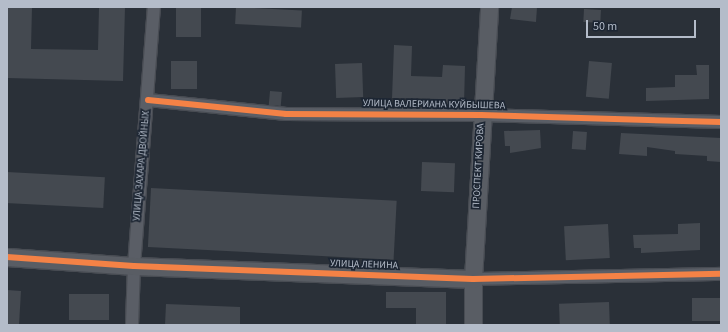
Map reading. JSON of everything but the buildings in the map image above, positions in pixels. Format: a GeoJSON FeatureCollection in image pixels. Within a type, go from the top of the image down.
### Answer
{"type":"FeatureCollection","features":[{"type":"Feature","properties":{"kind":"street","name":"УЛИЦА ЗАХАРА ДВОЙНЫХ"},"geometry":{"type":"LineString","coordinates":[[132,325],[134,266],[154,7]]}},
{"type":"Feature","properties":{"kind":"street","name":"ПРОСПЕКТ КИРОВА"},"geometry":{"type":"LineString","coordinates":[[473,325],[473,279],[481,115],[489,7]]}},
{"type":"Feature","properties":{"kind":"street","name":"УЛИЦА ВАЛЕРИАНА КУЙБЫШЕВА"},"geometry":{"type":"LineString","coordinates":[[148,100],[286,114],[481,115],[721,122]]}},
{"type":"Feature","properties":{"kind":"street","name":"УЛИЦА ЛЕНИНА"},"geometry":{"type":"LineString","coordinates":[[7,257],[134,266],[473,279],[721,274]]}},
{"type":"Feature","properties":{"kind":"cycle path"},"geometry":{"type":"LineString","coordinates":[[148,100],[286,114],[481,115],[721,122]]}},
{"type":"Feature","properties":{"kind":"cycle path"},"geometry":{"type":"LineString","coordinates":[[7,257],[134,266],[473,279],[721,274]]}}]}
